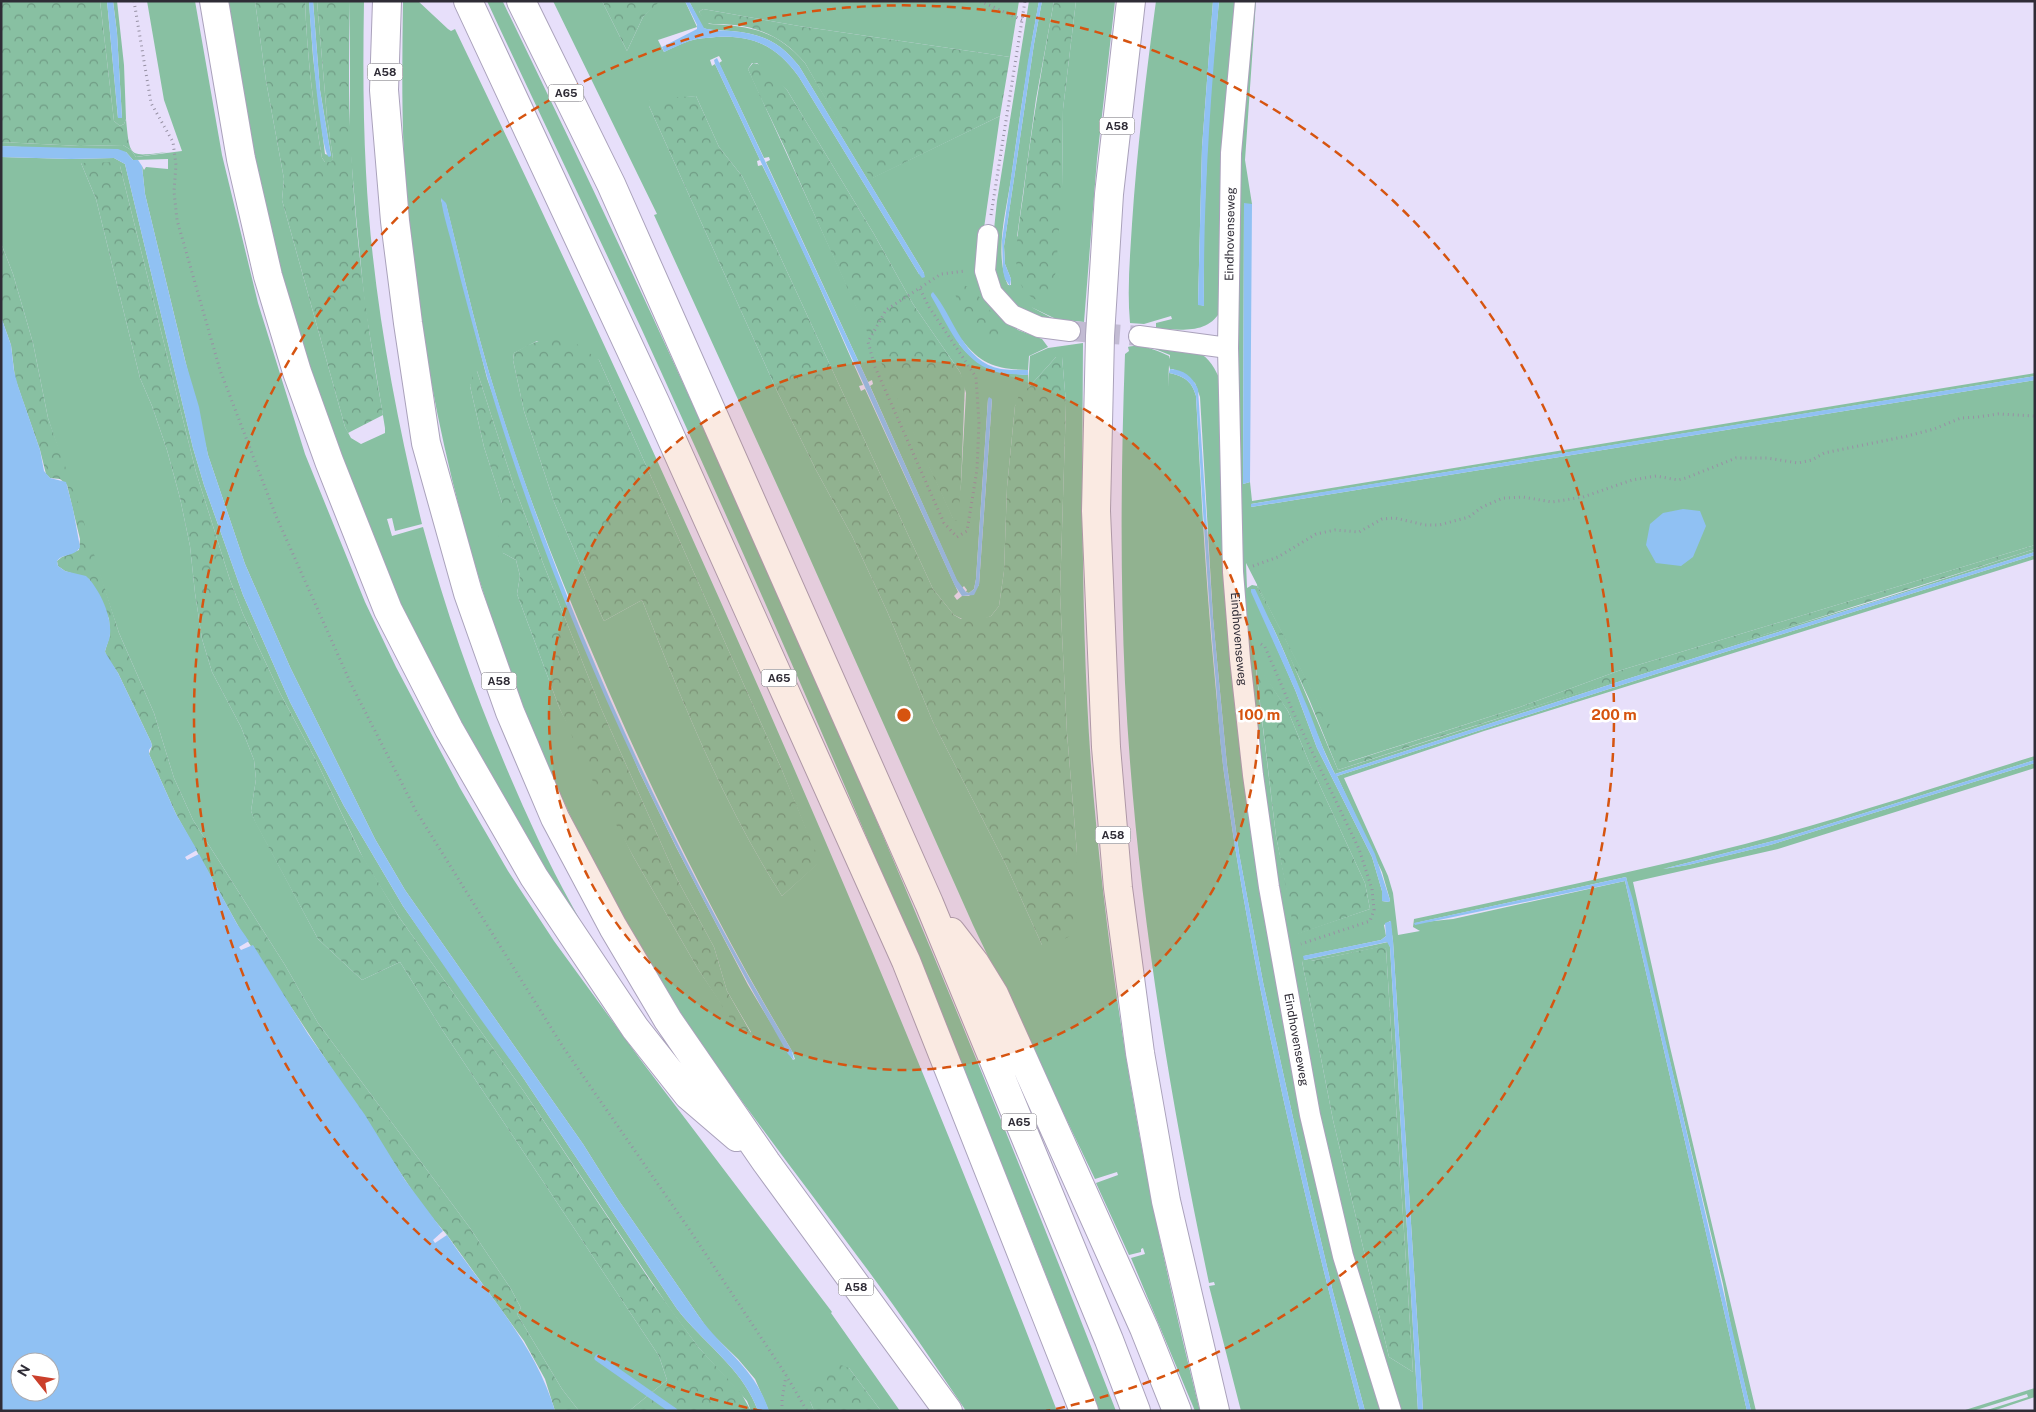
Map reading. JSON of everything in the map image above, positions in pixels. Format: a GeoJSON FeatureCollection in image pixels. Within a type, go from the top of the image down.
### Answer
{"type":"FeatureCollection","features":[{"type":"Feature","properties":{"kind":"highway"},"geometry":{"type":"LineString","coordinates":[[214,1],[241,159],[268,276],[297,372],[322,443],[388,610],[449,729],[534,877],[635,1028],[688,1095],[766,1162]]}},
{"type":"Feature","properties":{"kind":"highway","name":"A58"},"geometry":{"type":"LineString","coordinates":[[386,1],[384,90],[408,323],[426,443],[468,592],[510,712],[555,818],[613,926],[668,1020],[766,1162],[948,1411]]}},
{"type":"Feature","properties":{"kind":"highway","name":"A65"},"geometry":{"type":"LineString","coordinates":[[468,1],[655,402],[906,961],[1084,1411]]}},
{"type":"Feature","properties":{"kind":"highway","name":"A65"},"geometry":{"type":"LineString","coordinates":[[522,1],[615,193],[929,903],[1109,1340],[1136,1411]]}},
{"type":"Feature","properties":{"kind":"highway","name":"A58"},"geometry":{"type":"LineString","coordinates":[[1131,1],[1109,194],[1100,336],[1096,511],[1106,747],[1118,888],[1140,1053],[1166,1201],[1215,1411]]}},
{"type":"Feature","properties":{"kind":"highway"},"geometry":{"type":"LineString","coordinates":[[929,903],[975,963],[994,994],[1144,1328],[1177,1411]]}},
{"type":"Feature","properties":{"kind":"street","name":"Eindhovenseweg"},"geometry":{"type":"LineString","coordinates":[[1244,1],[1231,153],[1228,348],[1233,572],[1252,775],[1280,951],[1310,1115],[1343,1256],[1391,1411]]}},
{"type":"Feature","properties":{"kind":"street"},"geometry":{"type":"LineString","coordinates":[[988,236],[985,271],[992,293],[1012,316],[1039,327],[1070,331]]}},
{"type":"Feature","properties":{"kind":"street"},"geometry":{"type":"LineString","coordinates":[[1139,336],[1228,348]]}},
{"type":"Feature","properties":{"kind":"path"},"geometry":{"type":"LineString","coordinates":[[134,1],[151,103],[173,142],[176,165],[174,191],[176,220],[220,370],[276,516],[351,684],[416,811],[553,1031],[689,1229],[786,1375],[807,1411]]}},
{"type":"Feature","properties":{"kind":"path"},"geometry":{"type":"LineString","coordinates":[[980,1],[1022,20]]}},
{"type":"Feature","properties":{"kind":"path"},"geometry":{"type":"LineString","coordinates":[[988,236],[1025,1]]}},
{"type":"Feature","properties":{"kind":"path"},"geometry":{"type":"LineString","coordinates":[[920,289],[929,307],[976,377],[978,392],[977,470],[967,531],[958,537],[944,523],[875,366],[868,342],[886,310],[941,274],[967,270],[985,271]]}},
{"type":"Feature","properties":{"kind":"path"},"geometry":{"type":"LineString","coordinates":[[1233,572],[1272,560],[1316,534],[1335,530],[1359,532],[1382,519],[1395,518],[1425,525],[1439,525],[1469,516],[1482,507],[1503,498],[1523,497],[1552,502],[1583,496],[1632,480],[1656,476],[1678,480],[1736,458],[1767,458],[1798,463],[1812,460],[1824,453],[1934,429],[1961,418],[1998,414],[2035,416]]}},
{"type":"Feature","properties":{"kind":"path"},"geometry":{"type":"LineString","coordinates":[[1239,626],[1265,647],[1294,714],[1359,849],[1372,889],[1374,910],[1370,921],[1280,951]]}},
{"type":"Feature","properties":{"kind":"path"},"geometry":{"type":"LineString","coordinates":[[782,1411],[786,1375]]}},
{"type":"Feature","properties":{"kind":"green space"},"geometry":{"type":"Polygon","coordinates":[[[1,1],[100,1],[114,121],[120,126],[124,124],[126,119],[129,142],[134,152],[146,154],[169,152],[136,157],[131,150],[123,145],[80,146],[1,142],[1,1]]]}},
{"type":"Feature","properties":{"kind":"green space"},"geometry":{"type":"Polygon","coordinates":[[[100,1],[107,1],[118,118],[122,118],[117,33],[113,1],[117,1],[124,65],[126,119],[124,124],[120,126],[114,121],[100,1]]]}},
{"type":"Feature","properties":{"kind":"green space"},"geometry":{"type":"Polygon","coordinates":[[[147,1],[195,1],[222,155],[258,303],[305,454],[365,602],[396,667],[460,788],[508,871],[554,941],[640,1059],[832,1312],[900,1411],[881,1411],[849,1368],[810,1401],[814,1411],[769,1411],[755,1379],[738,1359],[709,1331],[617,1198],[583,1144],[405,890],[375,839],[290,667],[245,564],[208,455],[145,194],[142,166],[144,170],[146,167],[168,169],[168,159],[133,160],[126,152],[1,146],[1,142],[80,146],[123,145],[131,150],[136,157],[182,151],[164,100],[147,1]]]}},
{"type":"Feature","properties":{"kind":"green space"},"geometry":{"type":"Polygon","coordinates":[[[222,1],[255,1],[266,81],[284,179],[282,200],[345,427],[351,438],[361,444],[385,433],[365,306],[350,144],[350,1],[364,1],[365,151],[373,261],[402,437],[422,524],[395,531],[392,518],[387,519],[392,536],[423,527],[460,647],[504,763],[563,890],[609,972],[583,938],[411,641],[283,300],[222,1]]]}},
{"type":"Feature","properties":{"kind":"green space"},"geometry":{"type":"Polygon","coordinates":[[[255,1],[305,1],[313,99],[322,158],[325,162],[331,162],[333,159],[327,117],[317,1],[350,1],[349,109],[355,213],[367,314],[383,415],[348,433],[282,200],[284,179],[266,81],[255,1]]]}},
{"type":"Feature","properties":{"kind":"green space"},"geometry":{"type":"Polygon","coordinates":[[[305,1],[309,1],[313,57],[325,154],[331,156],[320,90],[313,1],[317,1],[332,162],[325,162],[322,158],[311,80],[305,1]]]}},
{"type":"Feature","properties":{"kind":"green space"},"geometry":{"type":"Polygon","coordinates":[[[403,1],[418,1],[448,29],[451,31],[455,29],[616,370],[694,542],[845,887],[918,1061],[1057,1411],[966,1411],[886,1295],[755,1119],[681,1014],[607,890],[562,799],[523,705],[489,609],[460,512],[437,413],[420,313],[408,212],[403,133],[403,1]],[[441,199],[487,378],[552,567],[639,771],[676,847],[748,985],[793,1060],[795,1059],[792,1051],[738,956],[663,809],[639,759],[565,588],[537,516],[499,406],[446,204],[441,199]],[[537,341],[514,353],[513,360],[524,411],[554,502],[602,617],[604,621],[642,600],[688,714],[722,789],[782,896],[819,862],[782,770],[599,360],[537,341]],[[477,371],[470,386],[484,447],[502,503],[503,553],[516,560],[520,576],[517,594],[559,707],[633,856],[698,969],[744,1037],[751,1032],[727,991],[714,947],[677,879],[600,706],[513,483],[477,371]]]}},
{"type":"Feature","properties":{"kind":"green space"},"geometry":{"type":"Polygon","coordinates":[[[487,1],[503,2],[586,175],[747,524],[900,876],[1046,1232],[1116,1411],[1099,1411],[948,1031],[788,655],[654,356],[487,1]]]}},
{"type":"Feature","properties":{"kind":"green space"},"geometry":{"type":"Polygon","coordinates":[[[553,1],[602,1],[627,51],[643,17],[658,1],[685,1],[697,27],[658,40],[664,52],[692,40],[716,37],[742,38],[773,50],[791,66],[799,77],[919,274],[924,273],[792,57],[769,40],[752,34],[703,28],[689,1],[1019,1],[1010,57],[799,26],[703,9],[699,12],[709,24],[737,26],[762,32],[784,43],[795,52],[805,63],[872,178],[1000,116],[981,249],[1004,320],[1018,330],[1042,339],[1048,347],[1029,356],[1028,370],[1008,369],[991,364],[977,356],[962,340],[959,344],[974,359],[990,368],[1007,373],[1028,375],[1028,387],[1030,356],[1048,348],[1083,343],[1082,502],[1085,660],[1098,847],[1119,1010],[1146,1171],[1200,1411],[1195,1411],[1131,1258],[1145,1254],[1143,1248],[1141,1252],[1129,1255],[1096,1183],[1118,1175],[1117,1172],[1095,1179],[973,925],[787,507],[654,215],[657,214],[553,1]],[[719,56],[710,60],[712,66],[715,64],[760,160],[757,161],[758,166],[762,165],[814,274],[863,385],[859,386],[861,391],[865,389],[958,592],[954,596],[957,600],[962,596],[969,596],[979,585],[992,399],[988,399],[976,579],[974,589],[969,593],[957,581],[870,386],[873,384],[872,380],[868,382],[766,162],[770,160],[769,157],[764,158],[719,63],[722,61],[719,56]],[[752,63],[748,69],[953,518],[956,520],[961,484],[966,393],[960,372],[913,304],[874,234],[787,90],[757,63],[752,63]],[[696,96],[649,101],[649,106],[777,391],[816,470],[852,536],[887,611],[933,722],[1006,865],[1042,945],[1077,853],[1067,733],[1060,594],[1066,403],[1062,357],[1056,357],[1015,406],[1007,487],[1004,571],[999,606],[991,616],[984,619],[962,619],[954,615],[933,589],[768,230],[742,176],[719,147],[696,96]]]}},
{"type":"Feature","properties":{"kind":"green space"},"geometry":{"type":"Polygon","coordinates":[[[602,1],[659,2],[643,17],[627,51],[602,1]]]}},
{"type":"Feature","properties":{"kind":"green space"},"geometry":{"type":"Polygon","coordinates":[[[1029,1],[1039,1],[1002,233],[1002,260],[1008,285],[1011,285],[1011,279],[1005,264],[1004,246],[1042,1],[1054,1],[1036,99],[1017,237],[1062,187],[1063,109],[1076,1],[1115,1],[1097,159],[1084,322],[1056,319],[1031,307],[1054,319],[1052,324],[1005,303],[994,282],[992,248],[997,201],[1029,1]]]}},
{"type":"Feature","properties":{"kind":"green space"},"geometry":{"type":"Polygon","coordinates":[[[1054,1],[1076,1],[1063,109],[1062,187],[1056,271],[1050,293],[1043,302],[1031,296],[1021,286],[1016,259],[1033,123],[1054,1]]]}},
{"type":"Feature","properties":{"kind":"green space"},"geometry":{"type":"Polygon","coordinates":[[[1156,1],[1213,1],[1202,147],[1198,304],[1204,306],[1204,226],[1209,106],[1219,1],[1237,1],[1220,312],[1207,324],[1183,330],[1156,329],[1156,323],[1172,319],[1171,316],[1144,324],[1130,323],[1129,274],[1134,196],[1156,1]]]}},
{"type":"Feature","properties":{"kind":"green space"},"geometry":{"type":"Polygon","coordinates":[[[1249,1],[1256,1],[1245,160],[1252,204],[1244,204],[1243,484],[1250,482],[1252,501],[2035,373],[2035,376],[1251,504],[1251,507],[2035,380],[2035,545],[1618,671],[1520,707],[1348,762],[1246,563],[1247,588],[1252,585],[1257,586],[1280,633],[1338,770],[1673,662],[1878,600],[2035,549],[2035,552],[1627,679],[1335,774],[1277,636],[1251,589],[1296,692],[1317,748],[1372,857],[1382,891],[1382,901],[1389,902],[1382,872],[1337,776],[2035,555],[2035,559],[1484,731],[1344,778],[1388,876],[1393,893],[1398,935],[1420,931],[1413,927],[1414,919],[1621,874],[1745,844],[1855,813],[2035,756],[2035,760],[1781,839],[1663,869],[1688,865],[1770,845],[2035,763],[2035,768],[1778,849],[1633,882],[1756,1411],[1751,1411],[1732,1332],[1723,1284],[1626,877],[1415,923],[1453,919],[1625,881],[1747,1411],[1423,1411],[1393,941],[1390,921],[1384,925],[1386,936],[1381,940],[1304,956],[1304,960],[1388,942],[1390,947],[1418,1411],[1391,1411],[1377,1360],[1322,1126],[1294,991],[1256,748],[1235,471],[1238,136],[1249,1]],[[1255,662],[1276,836],[1296,934],[1370,909],[1365,883],[1309,762],[1288,711],[1255,662]],[[1380,947],[1311,961],[1302,961],[1333,1120],[1389,1357],[1413,1372],[1386,949],[1380,947]]]}},
{"type":"Feature","properties":{"kind":"green space"},"geometry":{"type":"Polygon","coordinates":[[[703,9],[799,26],[1010,57],[1000,116],[871,179],[805,63],[798,55],[782,42],[764,32],[734,25],[706,23],[699,12],[703,9]]]}},
{"type":"Feature","properties":{"kind":"green space"},"geometry":{"type":"Polygon","coordinates":[[[753,63],[768,69],[787,90],[874,234],[913,304],[960,372],[965,384],[961,484],[958,519],[956,521],[953,519],[753,82],[748,69],[753,63]]]}},
{"type":"Feature","properties":{"kind":"green space"},"geometry":{"type":"Polygon","coordinates":[[[696,96],[719,147],[742,176],[768,230],[933,589],[954,615],[961,619],[991,616],[999,606],[1004,571],[1007,487],[1015,406],[1019,395],[1029,387],[1056,357],[1060,355],[1062,357],[1066,403],[1060,594],[1067,733],[1077,853],[1075,927],[1072,935],[1049,947],[1042,945],[1006,865],[933,722],[887,611],[852,536],[816,470],[777,391],[649,106],[651,99],[696,96]]]}},
{"type":"Feature","properties":{"kind":"green space"},"geometry":{"type":"Polygon","coordinates":[[[1,157],[114,158],[125,164],[193,448],[204,485],[243,595],[290,702],[344,806],[403,906],[524,1079],[677,1308],[737,1374],[745,1385],[758,1411],[751,1411],[747,1401],[699,1348],[670,1309],[525,1093],[399,917],[364,860],[317,762],[280,693],[243,614],[230,580],[196,472],[120,166],[81,163],[96,199],[140,378],[167,450],[180,498],[190,546],[202,639],[212,672],[241,727],[254,760],[256,779],[251,811],[255,821],[318,939],[362,980],[400,962],[443,1031],[659,1356],[667,1380],[629,1411],[579,1411],[562,1389],[517,1314],[521,1308],[511,1289],[470,1228],[318,1023],[285,965],[193,820],[174,778],[154,713],[119,633],[48,418],[33,343],[13,274],[1,243],[1,157]]]}},
{"type":"Feature","properties":{"kind":"green space"},"geometry":{"type":"Polygon","coordinates":[[[114,162],[120,166],[196,472],[230,580],[243,614],[280,693],[317,762],[360,852],[399,917],[525,1093],[651,1282],[699,1348],[741,1393],[751,1411],[629,1411],[667,1380],[659,1356],[443,1031],[400,962],[362,980],[318,939],[255,822],[251,811],[256,779],[254,760],[241,727],[212,672],[202,639],[190,546],[180,498],[167,450],[140,378],[96,199],[81,163],[114,162]]]}},
{"type":"Feature","properties":{"kind":"green space"},"geometry":{"type":"Polygon","coordinates":[[[1,243],[13,274],[33,343],[48,418],[75,494],[119,633],[154,713],[174,778],[193,820],[285,965],[318,1023],[470,1228],[511,1289],[521,1308],[517,1314],[562,1389],[579,1411],[555,1411],[545,1379],[524,1341],[447,1235],[421,1204],[241,931],[176,814],[149,754],[152,746],[151,742],[118,673],[106,656],[105,651],[110,635],[109,619],[100,598],[89,579],[65,571],[58,566],[57,561],[62,557],[79,550],[80,539],[67,485],[60,479],[50,478],[46,474],[40,450],[15,378],[11,345],[1,317],[1,243]]]}},
{"type":"Feature","properties":{"kind":"green space"},"geometry":{"type":"Polygon","coordinates":[[[963,285],[976,293],[990,311],[1000,330],[1002,338],[1000,344],[984,337],[968,320],[955,293],[963,285]]]}},
{"type":"Feature","properties":{"kind":"green space"},"geometry":{"type":"Polygon","coordinates":[[[548,339],[574,342],[599,360],[782,770],[820,862],[782,896],[722,789],[688,714],[642,600],[604,621],[602,617],[554,502],[524,411],[513,360],[514,353],[518,350],[534,342],[548,339]]]}},
{"type":"Feature","properties":{"kind":"green space"},"geometry":{"type":"Polygon","coordinates":[[[1156,343],[1195,351],[1202,355],[1209,360],[1220,380],[1237,684],[1367,1363],[1380,1411],[1365,1411],[1333,1292],[1263,982],[1239,853],[1227,765],[1213,618],[1200,397],[1195,383],[1170,369],[1169,365],[1168,387],[1169,373],[1174,374],[1190,383],[1196,396],[1206,574],[1221,750],[1250,934],[1265,1014],[1300,1174],[1360,1411],[1241,1411],[1209,1286],[1215,1285],[1214,1282],[1209,1283],[1194,1209],[1155,984],[1136,834],[1125,683],[1122,601],[1122,518],[1125,354],[1129,351],[1128,347],[1138,346],[1160,352],[1169,356],[1170,359],[1170,355],[1155,349],[1156,343]]]}},
{"type":"Feature","properties":{"kind":"green space"},"geometry":{"type":"Polygon","coordinates":[[[477,371],[513,483],[600,706],[677,879],[714,947],[727,991],[751,1033],[743,1038],[698,969],[633,856],[589,774],[559,707],[517,594],[520,576],[516,560],[503,553],[498,537],[502,503],[484,447],[470,386],[474,372],[477,371]]]}},
{"type":"Feature","properties":{"kind":"green space"},"geometry":{"type":"Polygon","coordinates":[[[2035,545],[2035,549],[1338,770],[1309,699],[1257,586],[1257,584],[1349,762],[1520,707],[1618,671],[2035,545]]]}},
{"type":"Feature","properties":{"kind":"green space"},"geometry":{"type":"Polygon","coordinates":[[[1255,660],[1288,711],[1309,762],[1365,883],[1370,909],[1295,935],[1276,836],[1255,660]]]}},
{"type":"Feature","properties":{"kind":"green space"},"geometry":{"type":"Polygon","coordinates":[[[1383,946],[1386,949],[1413,1372],[1389,1357],[1333,1120],[1302,961],[1311,961],[1383,946]]]}},
{"type":"Feature","properties":{"kind":"green space"},"geometry":{"type":"Polygon","coordinates":[[[833,1362],[849,1368],[881,1411],[814,1411],[810,1401],[809,1384],[814,1377],[833,1362]]]}},
{"type":"Feature","properties":{"kind":"green space"},"geometry":{"type":"Polygon","coordinates":[[[2035,1388],[2035,1397],[1993,1411],[1984,1411],[2028,1397],[2027,1394],[1973,1411],[1962,1411],[2035,1388]]]}},
{"type":"Feature","properties":{"kind":"water"},"geometry":{"type":"Polygon","coordinates":[[[107,1],[113,1],[117,33],[122,118],[118,118],[107,1]]]}},
{"type":"Feature","properties":{"kind":"water"},"geometry":{"type":"Polygon","coordinates":[[[309,1],[313,1],[320,90],[331,156],[329,157],[322,133],[319,110],[309,1]]]}},
{"type":"Feature","properties":{"kind":"water"},"geometry":{"type":"Polygon","coordinates":[[[685,1],[689,1],[704,28],[752,34],[769,40],[792,57],[925,277],[922,278],[919,274],[799,77],[782,58],[764,45],[742,38],[730,37],[692,40],[664,52],[662,47],[697,29],[697,25],[685,1]]]}},
{"type":"Feature","properties":{"kind":"water"},"geometry":{"type":"Polygon","coordinates":[[[1039,1],[1042,1],[1004,246],[1005,264],[1011,279],[1010,286],[1005,279],[1003,271],[1002,240],[1028,61],[1039,1]]]}},
{"type":"Feature","properties":{"kind":"water"},"geometry":{"type":"Polygon","coordinates":[[[1213,1],[1219,1],[1208,154],[1204,306],[1198,305],[1202,147],[1213,1]]]}},
{"type":"Feature","properties":{"kind":"water"},"geometry":{"type":"Polygon","coordinates":[[[717,58],[868,382],[957,580],[966,592],[969,593],[974,589],[976,579],[988,399],[989,397],[992,399],[979,585],[974,595],[962,596],[955,586],[826,301],[715,64],[714,60],[717,58]]]}},
{"type":"Feature","properties":{"kind":"water"},"geometry":{"type":"Polygon","coordinates":[[[1,146],[118,149],[126,152],[133,160],[138,160],[142,166],[145,194],[185,360],[199,407],[208,455],[245,564],[290,667],[375,839],[405,890],[583,1144],[617,1198],[700,1318],[756,1383],[769,1411],[758,1411],[745,1385],[737,1374],[677,1308],[524,1079],[403,906],[344,806],[290,702],[243,595],[204,485],[193,448],[125,164],[114,158],[1,157],[1,146]]]}},
{"type":"Feature","properties":{"kind":"water"},"geometry":{"type":"Polygon","coordinates":[[[441,198],[446,203],[482,348],[516,458],[582,633],[619,719],[659,804],[745,970],[792,1051],[794,1060],[788,1054],[696,885],[612,712],[574,624],[539,534],[508,444],[473,327],[441,198]]]}},
{"type":"Feature","properties":{"kind":"water"},"geometry":{"type":"Polygon","coordinates":[[[1244,203],[1252,204],[1250,482],[1243,484],[1244,203]]]}},
{"type":"Feature","properties":{"kind":"water"},"geometry":{"type":"Polygon","coordinates":[[[933,292],[968,348],[977,358],[988,365],[1001,369],[1028,370],[1028,375],[998,372],[982,366],[972,359],[949,329],[931,296],[933,292]]]}},
{"type":"Feature","properties":{"kind":"water"},"geometry":{"type":"Polygon","coordinates":[[[1,317],[11,345],[18,386],[40,450],[44,471],[50,478],[66,482],[73,509],[80,547],[75,552],[57,561],[58,566],[65,571],[86,576],[96,588],[104,603],[110,627],[110,636],[105,652],[118,673],[151,742],[152,746],[149,754],[176,814],[197,850],[185,857],[187,860],[199,854],[237,924],[249,941],[239,947],[241,950],[253,945],[308,1034],[365,1115],[405,1180],[443,1231],[433,1240],[435,1243],[447,1235],[508,1319],[535,1363],[555,1411],[1,1411],[1,317]]]}},
{"type":"Feature","properties":{"kind":"water"},"geometry":{"type":"Polygon","coordinates":[[[1170,369],[1187,374],[1198,389],[1213,618],[1227,765],[1239,853],[1263,982],[1309,1190],[1333,1292],[1365,1411],[1360,1411],[1319,1253],[1282,1094],[1250,934],[1236,854],[1220,740],[1207,577],[1196,396],[1190,383],[1179,376],[1169,373],[1170,369]]]}},
{"type":"Feature","properties":{"kind":"water"},"geometry":{"type":"Polygon","coordinates":[[[2035,376],[2035,380],[1251,507],[1251,504],[1286,498],[2035,376]]]}},
{"type":"Feature","properties":{"kind":"water"},"geometry":{"type":"Polygon","coordinates":[[[1683,509],[1700,511],[1706,526],[1693,557],[1681,566],[1656,563],[1646,545],[1650,524],[1663,513],[1683,509]]]}},
{"type":"Feature","properties":{"kind":"water"},"geometry":{"type":"Polygon","coordinates":[[[2035,552],[2035,555],[1337,776],[1375,854],[1390,900],[1389,902],[1382,901],[1382,891],[1372,857],[1317,748],[1296,692],[1251,592],[1251,589],[1255,589],[1268,616],[1335,774],[1627,679],[2035,552]]]}},
{"type":"Feature","properties":{"kind":"water"},"geometry":{"type":"Polygon","coordinates":[[[2035,760],[2035,763],[1770,845],[1688,865],[1663,869],[1781,839],[2035,760]]]}},
{"type":"Feature","properties":{"kind":"water"},"geometry":{"type":"Polygon","coordinates":[[[1626,877],[1633,900],[1751,1411],[1747,1411],[1625,881],[1415,925],[1414,923],[1626,877]]]}},
{"type":"Feature","properties":{"kind":"water"},"geometry":{"type":"Polygon","coordinates":[[[1391,921],[1423,1411],[1418,1411],[1390,947],[1387,942],[1304,960],[1303,956],[1381,940],[1386,936],[1385,923],[1391,921]]]}},
{"type":"Feature","properties":{"kind":"waterway"},"geometry":{"type":"LineString","coordinates":[[598,1358],[674,1411]]}},
{"type":"Feature","properties":{"kind":"tunnel"},"geometry":{"type":"LineString","coordinates":[[1070,331],[1139,336]]}}]}
